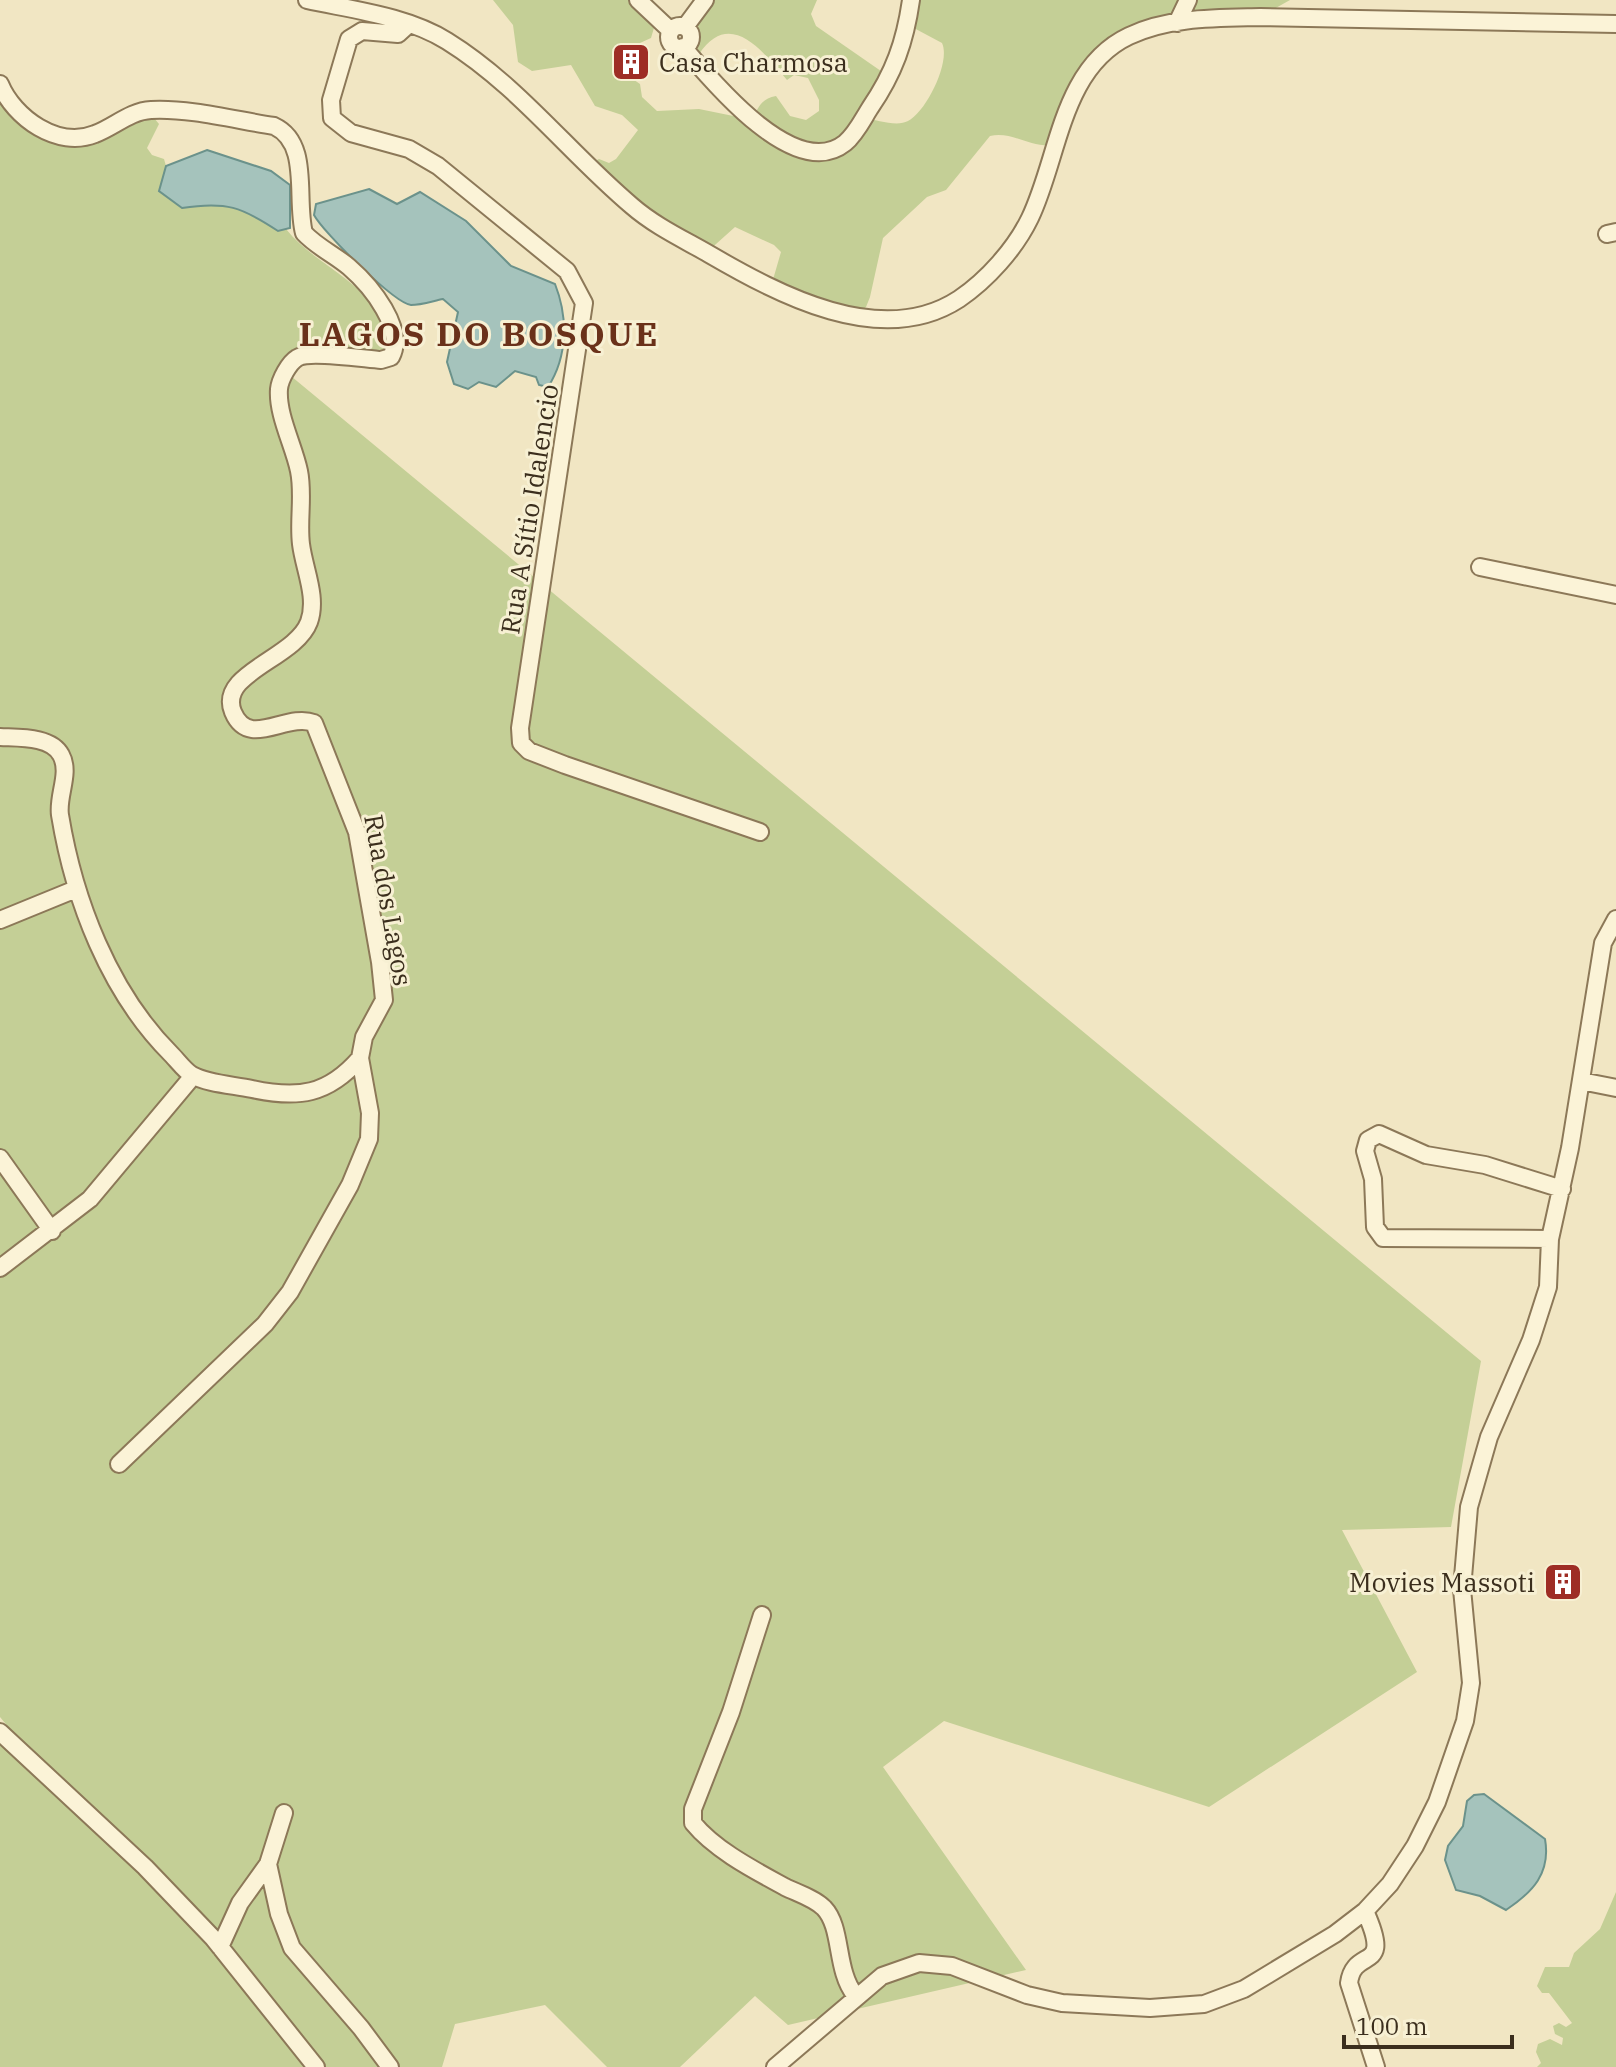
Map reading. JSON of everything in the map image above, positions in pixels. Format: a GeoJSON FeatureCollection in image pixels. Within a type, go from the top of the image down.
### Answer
{"type":"FeatureCollection","features":[{"type":"Feature","properties":{"kind":"street"},"geometry":{"type":"LineString","coordinates":[[307,0],[409,24],[439,36],[479,63],[534,111],[599,178],[668,232],[773,290],[813,306],[894,318],[911,318],[950,305],[989,276],[1028,221],[1065,118],[1085,76],[1097,60],[1129,36],[1177,23],[1291,17],[1616,24]]}},
{"type":"Feature","properties":{"kind":"street"},"geometry":{"type":"LineString","coordinates":[[638,0],[678,29]]}},
{"type":"Feature","properties":{"kind":"street"},"geometry":{"type":"LineString","coordinates":[[705,0],[678,29],[672,43],[683,47],[716,87],[754,120],[793,146],[822,151],[845,143],[891,78],[904,45],[911,0]]}},
{"type":"Feature","properties":{"kind":"street"},"geometry":{"type":"LineString","coordinates":[[1177,23],[1188,0]]}},
{"type":"Feature","properties":{"kind":"street","name":"Rua A Sítio Idalencio"},"geometry":{"type":"LineString","coordinates":[[409,24],[398,34],[362,31],[349,39],[331,100],[332,118],[339,127],[351,133],[409,149],[438,166],[567,271],[584,303],[520,742],[529,751],[565,765],[760,832]]}},
{"type":"Feature","properties":{"kind":"street","name":"Rua dos Lagos"},"geometry":{"type":"LineString","coordinates":[[0,84],[11,104],[29,121],[58,135],[94,135],[129,116],[154,109],[274,126],[285,131],[296,148],[304,233],[363,281],[392,323],[397,338],[391,357],[381,360],[305,355],[291,364],[282,379],[281,401],[301,481],[301,543],[311,611],[309,623],[291,648],[240,678],[231,699],[231,709],[247,729],[255,731],[299,720],[314,723],[357,832],[384,1000],[364,1037],[360,1058]]}},
{"type":"Feature","properties":{"kind":"street"},"geometry":{"type":"LineString","coordinates":[[1480,567],[1616,595]]}},
{"type":"Feature","properties":{"kind":"street"},"geometry":{"type":"LineString","coordinates":[[0,737],[39,741],[53,746],[61,754],[64,763],[59,811],[76,889],[93,934],[156,1039],[193,1076],[269,1093],[302,1094],[330,1086],[344,1077],[360,1058]]}},
{"type":"Feature","properties":{"kind":"street"},"geometry":{"type":"LineString","coordinates":[[0,920],[76,889]]}},
{"type":"Feature","properties":{"kind":"street"},"geometry":{"type":"LineString","coordinates":[[775,2067],[855,1995],[894,1969],[928,1962],[952,1966],[1027,1995],[1062,2003],[1150,2008],[1204,2004],[1269,1974],[1365,1911],[1390,1884],[1415,1846],[1442,1790],[1465,1721],[1471,1683],[1462,1589],[1469,1507],[1489,1437],[1544,1302],[1550,1239],[1562,1189],[1603,943],[1616,919]]}},
{"type":"Feature","properties":{"kind":"street"},"geometry":{"type":"LineString","coordinates":[[119,1464],[265,1324],[310,1261],[369,1139],[370,1113],[360,1058]]}},
{"type":"Feature","properties":{"kind":"street"},"geometry":{"type":"LineString","coordinates":[[0,1268],[90,1199],[193,1076]]}},
{"type":"Feature","properties":{"kind":"street"},"geometry":{"type":"LineString","coordinates":[[1581,1081],[1616,1088]]}},
{"type":"Feature","properties":{"kind":"street"},"geometry":{"type":"LineString","coordinates":[[1550,1239],[1383,1238],[1375,1227],[1373,1179],[1366,1146],[1368,1140],[1379,1134],[1426,1155],[1485,1165],[1562,1189]]}},
{"type":"Feature","properties":{"kind":"street"},"geometry":{"type":"LineString","coordinates":[[0,1158],[52,1231]]}},
{"type":"Feature","properties":{"kind":"street"},"geometry":{"type":"LineString","coordinates":[[762,1615],[731,1712],[693,1809],[693,1823],[703,1835],[751,1867],[824,1909],[835,1933],[840,1966],[855,1995]]}},
{"type":"Feature","properties":{"kind":"street"},"geometry":{"type":"LineString","coordinates":[[0,1732],[145,1867],[220,1947],[316,2067]]}},
{"type":"Feature","properties":{"kind":"street"},"geometry":{"type":"LineString","coordinates":[[220,1947],[240,1903],[268,1864],[284,1813]]}},
{"type":"Feature","properties":{"kind":"street"},"geometry":{"type":"LineString","coordinates":[[268,1864],[279,1914],[292,1948],[361,2028],[390,2067]]}},
{"type":"Feature","properties":{"kind":"street"},"geometry":{"type":"LineString","coordinates":[[1365,1911],[1378,1939],[1377,1946],[1353,1971],[1349,1983],[1376,2067]]}},
{"type":"Feature","properties":{"kind":"green space"},"geometry":{"type":"Polygon","coordinates":[[[493,0],[638,0],[656,21],[651,38],[631,47],[618,64],[624,73],[640,84],[642,97],[657,111],[699,109],[753,120],[761,104],[776,96],[790,116],[806,120],[819,111],[819,100],[808,78],[794,75],[787,80],[757,47],[734,34],[722,35],[711,41],[699,54],[687,45],[691,38],[689,30],[705,0],[817,0],[811,14],[816,26],[891,78],[864,118],[898,123],[908,121],[922,108],[935,86],[943,62],[942,43],[912,27],[911,0],[1290,0],[1260,17],[1177,23],[1097,60],[1056,145],[990,136],[946,190],[927,197],[883,238],[870,297],[866,307],[856,315],[772,283],[781,252],[774,245],[735,227],[706,253],[587,165],[599,159],[609,163],[616,159],[638,130],[622,115],[595,106],[571,65],[532,71],[518,62],[513,25],[493,0]]]}},
{"type":"Feature","properties":{"kind":"green space"},"geometry":{"type":"Polygon","coordinates":[[[0,102],[28,130],[40,138],[65,146],[91,144],[129,124],[154,118],[159,124],[147,148],[152,155],[164,159],[166,166],[159,191],[246,210],[278,231],[286,229],[300,244],[349,281],[376,310],[384,329],[387,351],[280,367],[1481,1361],[1451,1527],[1342,1530],[1417,1672],[1209,1807],[944,1721],[883,1767],[1026,1970],[788,2025],[755,1996],[680,2067],[607,2067],[545,2005],[455,2024],[442,2067],[0,2067],[0,1735],[53,1781],[0,1717],[0,102]]]}},
{"type":"Feature","properties":{"kind":"green space"},"geometry":{"type":"Polygon","coordinates":[[[1616,1892],[1616,2067],[1537,2067],[1541,2063],[1536,2052],[1538,2044],[1550,2039],[1562,2045],[1563,2038],[1555,2034],[1553,2026],[1559,2023],[1566,2027],[1572,2023],[1549,1993],[1542,1993],[1537,1986],[1545,1967],[1569,1967],[1574,1953],[1600,1929],[1616,1892]]]}},
{"type":"Feature","properties":{"kind":"water"},"geometry":{"type":"Polygon","coordinates":[[[207,150],[271,171],[290,185],[290,228],[278,231],[254,216],[233,208],[210,205],[182,208],[159,191],[166,166],[207,150]]]}},
{"type":"Feature","properties":{"kind":"water"},"geometry":{"type":"Polygon","coordinates":[[[369,189],[397,204],[420,192],[466,221],[511,266],[555,284],[562,310],[564,336],[555,375],[548,387],[539,385],[536,377],[515,371],[496,387],[479,382],[468,389],[454,384],[447,362],[458,312],[443,299],[415,305],[402,301],[360,266],[314,215],[316,204],[369,189]]]}},
{"type":"Feature","properties":{"kind":"water"},"geometry":{"type":"Polygon","coordinates":[[[1484,1794],[1545,1839],[1545,1862],[1538,1880],[1532,1889],[1506,1910],[1480,1896],[1456,1890],[1445,1860],[1448,1846],[1463,1826],[1467,1801],[1474,1795],[1484,1794]]]}},
{"type":"Feature","properties":{"kind":"place","name":"Casa Charmosa"},"geometry":{"type":"Point","coordinates":[631,62]}},
{"type":"Feature","properties":{"kind":"place","name":"Movies Massoti"},"geometry":{"type":"Point","coordinates":[1563,1582]}},
{"type":"Feature","properties":{"kind":"district","name":"LAGOS DO BOSQUE"},"geometry":{"type":"Point","coordinates":[479,333]}}]}
